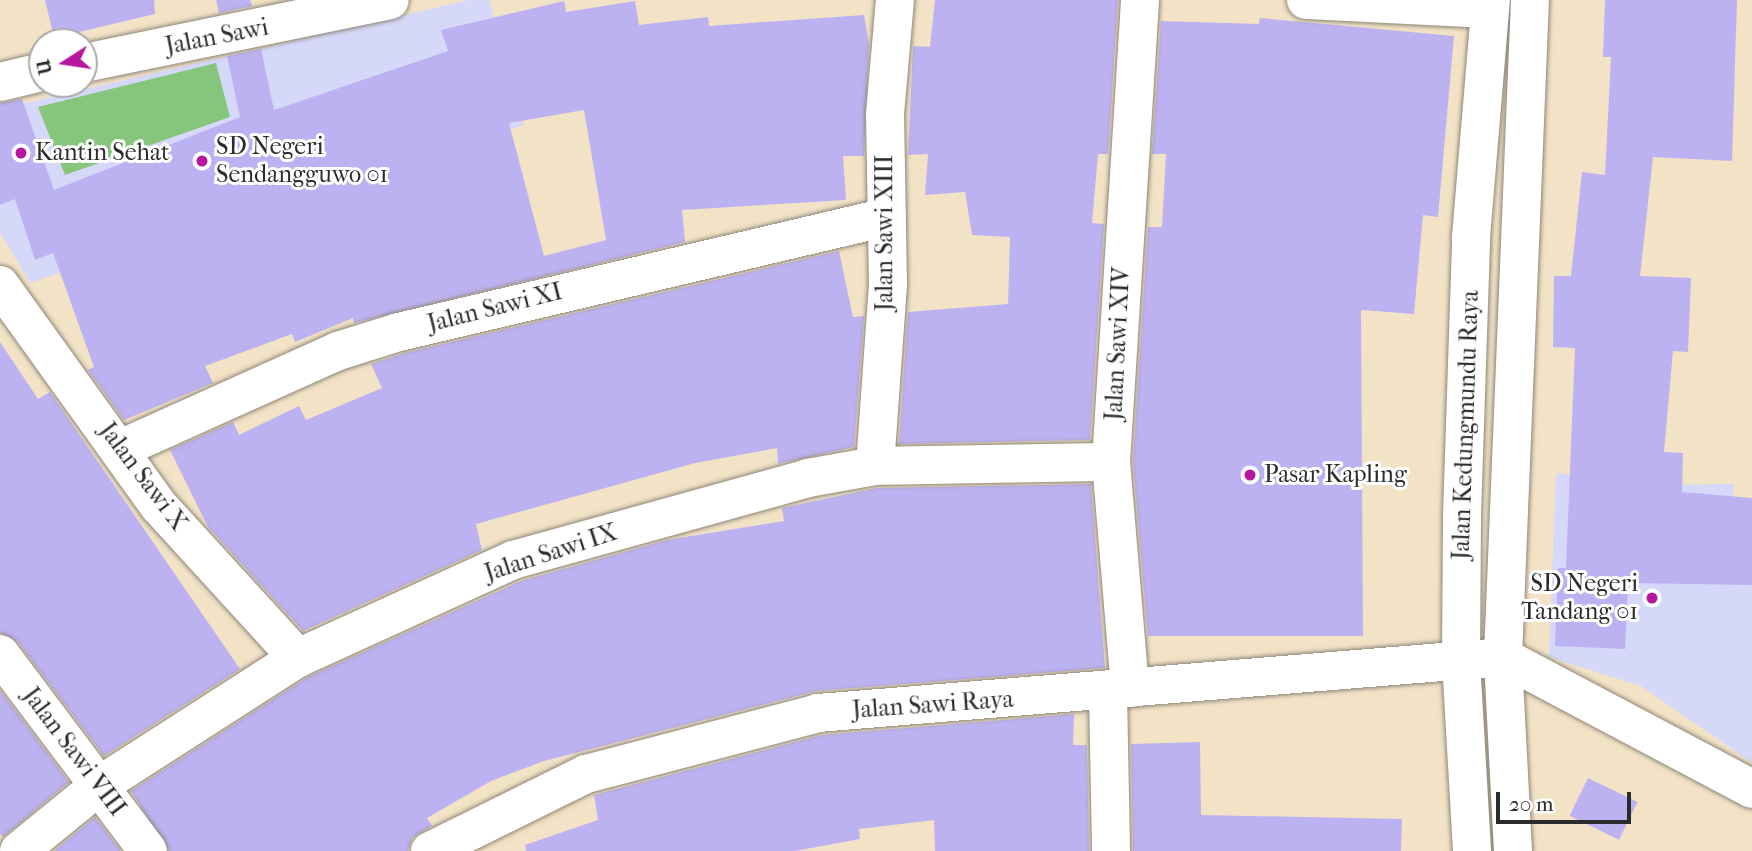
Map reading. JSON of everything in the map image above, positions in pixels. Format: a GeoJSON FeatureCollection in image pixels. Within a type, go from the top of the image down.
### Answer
{"type":"FeatureCollection","features":[{"type":"Feature","properties":{"kind":"street","name":"Jalan Sawi"},"geometry":{"type":"LineString","coordinates":[[98,60],[390,0]]}},
{"type":"Feature","properties":{"kind":"street","name":"Jalan Sawi XIII"},"geometry":{"type":"LineString","coordinates":[[874,466],[887,217],[885,114],[895,0]]}},
{"type":"Feature","properties":{"kind":"street","name":"Jalan Sawi XIV"},"geometry":{"type":"LineString","coordinates":[[1111,851],[1119,690],[1111,462],[1140,0]]}},
{"type":"Feature","properties":{"kind":"street"},"geometry":{"type":"LineString","coordinates":[[1306,0],[1490,4]]}},
{"type":"Feature","properties":{"kind":"street","name":"Jalan Kedungmundu Raya"},"geometry":{"type":"LineString","coordinates":[[1513,851],[1503,657],[1530,0]]}},
{"type":"Feature","properties":{"kind":"street","name":"Jalan Kedungmundu Raya"},"geometry":{"type":"LineString","coordinates":[[1472,851],[1461,661],[1471,237],[1490,4]]}},
{"type":"Feature","properties":{"kind":"street"},"geometry":{"type":"LineString","coordinates":[[0,82],[28,75]]}},
{"type":"Feature","properties":{"kind":"street","name":"Jalan Sawi XI"},"geometry":{"type":"LineString","coordinates":[[120,449],[338,351],[399,332],[887,217]]}},
{"type":"Feature","properties":{"kind":"street","name":"Jalan Sawi X"},"geometry":{"type":"LineString","coordinates":[[0,285],[159,506],[298,658]]}},
{"type":"Feature","properties":{"kind":"street","name":"Jalan Sawi IX"},"geometry":{"type":"LineString","coordinates":[[19,851],[100,785],[298,658],[513,560],[808,478],[874,466],[1111,462]]}},
{"type":"Feature","properties":{"kind":"street","name":"Jalan Sawi VIII"},"geometry":{"type":"LineString","coordinates":[[0,654],[148,851]]}},
{"type":"Feature","properties":{"kind":"street"},"geometry":{"type":"LineString","coordinates":[[1503,657],[1752,789]]}},
{"type":"Feature","properties":{"kind":"street","name":"Jalan Sawi Raya"},"geometry":{"type":"LineString","coordinates":[[430,851],[586,774],[818,713],[1503,657]]}},
{"type":"Feature","properties":{"kind":"shaded area","name":"SD Negeri Sendangguwo 01"},"geometry":{"type":"Polygon","coordinates":[[[469,0],[489,0],[524,125],[282,196],[30,283],[0,232],[0,109],[47,98],[98,98],[98,86],[469,0]]]}},
{"type":"Feature","properties":{"kind":"shaded area","name":"SD Negeri Tandang 01"},"geometry":{"type":"Polygon","coordinates":[[[1556,473],[1663,485],[1734,484],[1731,536],[1752,538],[1752,763],[1641,686],[1549,657],[1556,473]]]}},
{"type":"Feature","properties":{"kind":"green space"},"geometry":{"type":"Polygon","coordinates":[[[216,63],[230,117],[65,175],[38,107],[74,98],[98,98],[98,92],[216,63]]]}},
{"type":"Feature","properties":{"kind":"building"},"geometry":{"type":"Polygon","coordinates":[[[45,0],[154,0],[155,14],[96,28],[52,28],[45,0]]]}},
{"type":"Feature","properties":{"kind":"building"},"geometry":{"type":"Polygon","coordinates":[[[216,0],[250,0],[252,6],[219,13],[216,0]]]}},
{"type":"Feature","properties":{"kind":"building"},"geometry":{"type":"Polygon","coordinates":[[[935,0],[1118,0],[1108,154],[1098,154],[1092,223],[1104,224],[1090,440],[899,444],[908,312],[1008,304],[1010,237],[972,235],[965,192],[925,195],[928,154],[908,155],[913,46],[930,47],[935,0]]]}},
{"type":"Feature","properties":{"kind":"building"},"geometry":{"type":"Polygon","coordinates":[[[1605,0],[1737,0],[1732,161],[1653,157],[1640,276],[1691,278],[1688,352],[1673,351],[1664,452],[1683,453],[1682,492],[1752,498],[1752,585],[1628,583],[1625,649],[1555,646],[1558,568],[1566,568],[1575,348],[1553,347],[1554,276],[1571,276],[1582,172],[1605,175],[1611,57],[1603,57],[1605,0]]]}},
{"type":"Feature","properties":{"kind":"building"},"geometry":{"type":"Polygon","coordinates":[[[564,1],[566,12],[635,1],[639,25],[708,17],[709,26],[864,15],[869,44],[864,156],[843,156],[846,200],[682,210],[685,242],[354,323],[353,318],[295,342],[292,334],[205,366],[213,383],[124,420],[88,370],[94,367],[53,253],[35,260],[15,199],[0,205],[0,103],[22,99],[54,190],[240,117],[227,56],[261,49],[274,110],[448,51],[441,30],[564,1]],[[584,110],[509,123],[544,256],[606,240],[584,110]]]}},
{"type":"Feature","properties":{"kind":"building"},"geometry":{"type":"Polygon","coordinates":[[[1260,18],[1454,36],[1438,217],[1423,215],[1414,314],[1361,310],[1363,636],[1148,636],[1133,462],[1148,227],[1162,227],[1166,154],[1152,154],[1161,21],[1259,24],[1260,18]]]}},
{"type":"Feature","properties":{"kind":"building"},"geometry":{"type":"Polygon","coordinates":[[[839,251],[853,317],[864,316],[854,447],[778,464],[777,448],[695,463],[476,524],[482,550],[303,631],[208,527],[170,450],[233,422],[239,435],[299,406],[306,420],[382,388],[371,364],[405,353],[839,251]]]}},
{"type":"Feature","properties":{"kind":"building"},"geometry":{"type":"Polygon","coordinates":[[[0,342],[38,399],[50,392],[240,669],[104,756],[17,641],[0,633],[0,342]]]}},
{"type":"Feature","properties":{"kind":"building"},"geometry":{"type":"Polygon","coordinates":[[[1091,484],[1105,668],[816,691],[544,761],[491,781],[427,818],[432,826],[412,838],[408,851],[169,851],[131,791],[308,677],[521,581],[667,540],[784,521],[782,508],[877,488],[1091,484]]]}},
{"type":"Feature","properties":{"kind":"building"},"geometry":{"type":"Polygon","coordinates":[[[0,690],[69,782],[3,837],[0,834],[0,690]]]}},
{"type":"Feature","properties":{"kind":"building"},"geometry":{"type":"Polygon","coordinates":[[[1074,714],[1073,745],[1087,745],[1089,851],[935,851],[934,820],[859,829],[860,839],[795,851],[526,851],[525,845],[598,820],[594,795],[822,735],[1074,714]]]}},
{"type":"Feature","properties":{"kind":"building"},"geometry":{"type":"Polygon","coordinates":[[[1200,742],[1201,815],[1402,819],[1401,851],[1133,851],[1131,744],[1200,742]]]}},
{"type":"Feature","properties":{"kind":"building"},"geometry":{"type":"Polygon","coordinates":[[[1588,778],[1637,802],[1619,840],[1570,816],[1588,778]]]}},
{"type":"Feature","properties":{"kind":"building"},"geometry":{"type":"Polygon","coordinates":[[[95,817],[121,851],[54,851],[95,817]]]}},
{"type":"Feature","properties":{"kind":"place","name":"Kantin Sehat"},"geometry":{"type":"Point","coordinates":[21,153]}},
{"type":"Feature","properties":{"kind":"place","name":"SD Negeri Sendangguwo 01"},"geometry":{"type":"Point","coordinates":[202,161]}},
{"type":"Feature","properties":{"kind":"place","name":"Pasar Kapling"},"geometry":{"type":"Point","coordinates":[1250,475]}},
{"type":"Feature","properties":{"kind":"place","name":"SD Negeri Tandang 01"},"geometry":{"type":"Point","coordinates":[1652,598]}}]}
